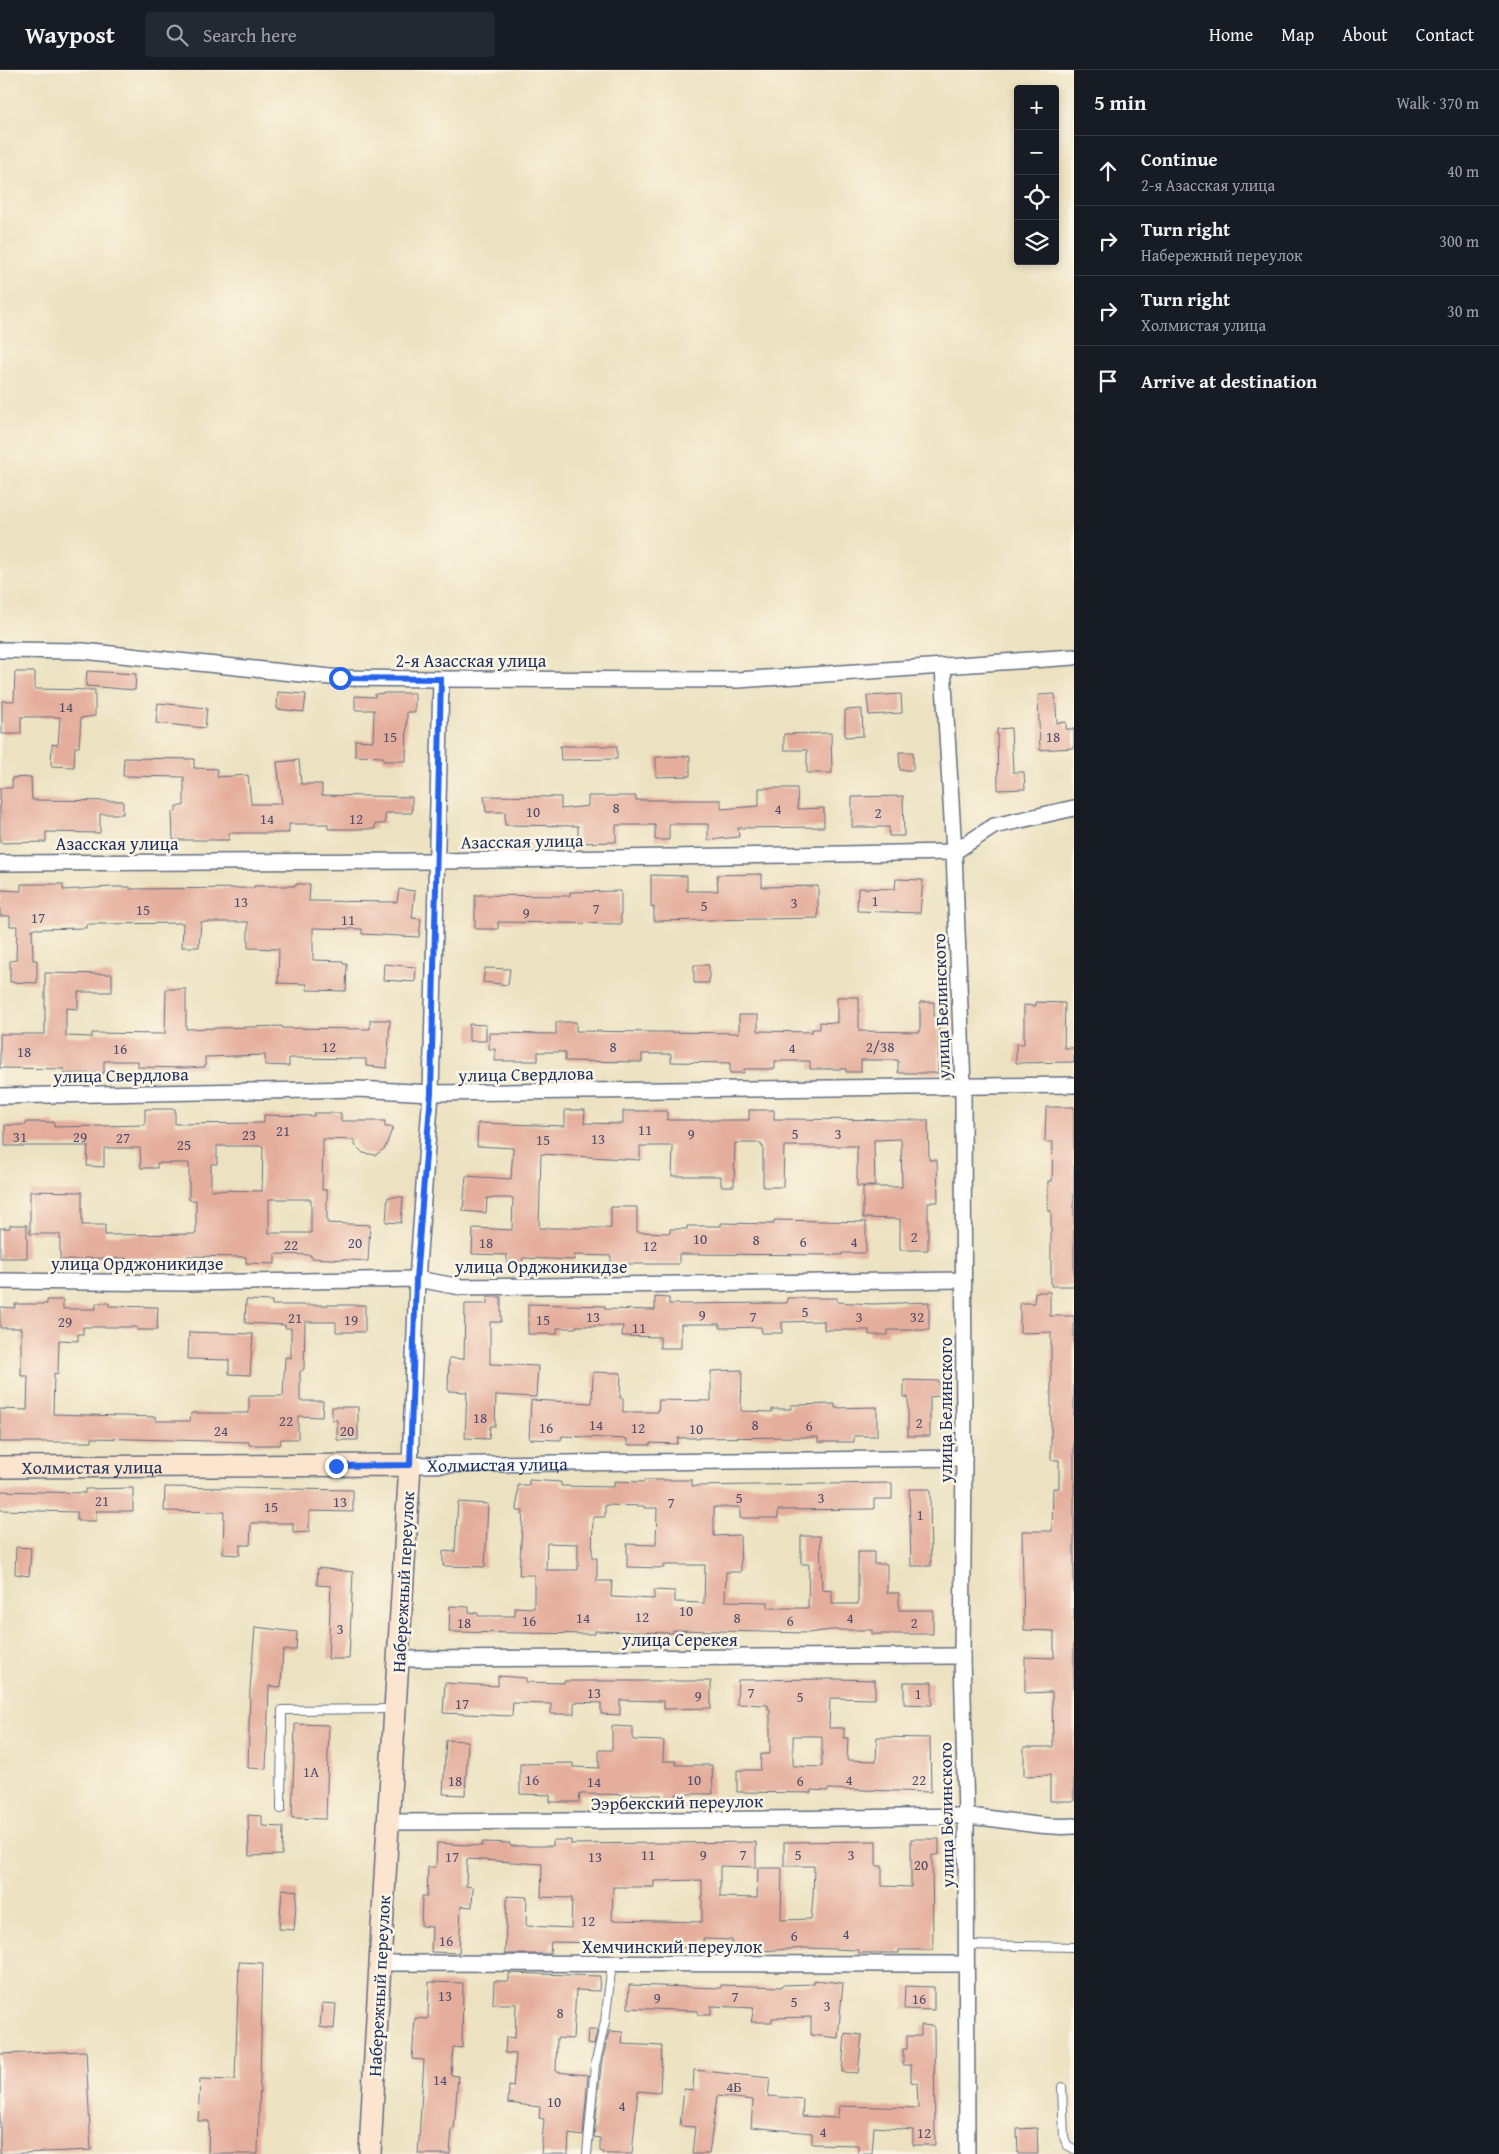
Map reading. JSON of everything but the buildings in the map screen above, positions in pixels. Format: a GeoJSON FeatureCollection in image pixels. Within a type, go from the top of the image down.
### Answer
{"type":"FeatureCollection","features":[{"type":"Feature","properties":{"kind":"street","name":"2-я Азасская улица"},"geometry":{"type":"LineString","coordinates":[[0,650],[83,651],[340,678],[441,679],[738,680],[1074,657]]}},
{"type":"Feature","properties":{"kind":"street","name":"улица Белинского"},"geometry":{"type":"LineString","coordinates":[[943,667],[954,852],[963,1087],[962,1280],[964,1458],[962,1656],[966,1816],[967,2154]]}},
{"type":"Feature","properties":{"kind":"street","name":"Набережный переулок"},"geometry":{"type":"LineString","coordinates":[[370,2154],[379,1963],[390,1822],[410,1465],[416,1279],[431,1093],[441,679]]}},
{"type":"Feature","properties":{"kind":"street"},"geometry":{"type":"LineString","coordinates":[[954,852],[994,826],[1074,808]]}},
{"type":"Feature","properties":{"kind":"street","name":"Азасская улица"},"geometry":{"type":"LineString","coordinates":[[0,863],[438,861],[954,852]]}},
{"type":"Feature","properties":{"kind":"street","name":"улица Свердлова"},"geometry":{"type":"LineString","coordinates":[[0,1096],[357,1089],[431,1093],[1074,1085]]}},
{"type":"Feature","properties":{"kind":"street","name":"улица Орджоникидзе"},"geometry":{"type":"LineString","coordinates":[[0,1281],[184,1283],[416,1279],[461,1287],[962,1280]]}},
{"type":"Feature","properties":{"kind":"street","name":"Холмистая улица"},"geometry":{"type":"LineString","coordinates":[[0,1467],[410,1465],[964,1458]]}},
{"type":"Feature","properties":{"kind":"street","name":"улица Серекея"},"geometry":{"type":"LineString","coordinates":[[398,1659],[962,1656]]}},
{"type":"Feature","properties":{"kind":"street","name":"Ээрбекский переулок"},"geometry":{"type":"LineString","coordinates":[[390,1822],[682,1821],[966,1816],[1054,1827],[1074,1826]]}},
{"type":"Feature","properties":{"kind":"street","name":"Хемчинский переулок"},"geometry":{"type":"LineString","coordinates":[[379,1963],[965,1964]]}},
{"type":"Feature","properties":{"kind":"lane"},"geometry":{"type":"LineString","coordinates":[[281,1809],[282,1710],[396,1709]]}},
{"type":"Feature","properties":{"kind":"lane"},"geometry":{"type":"LineString","coordinates":[[965,1945],[1074,1947]]}},
{"type":"Feature","properties":{"kind":"lane"},"geometry":{"type":"LineString","coordinates":[[587,2154],[595,2065],[605,2022],[612,1964]]}},
{"type":"Feature","properties":{"kind":"lane"},"geometry":{"type":"LineString","coordinates":[[1062,2087],[1064,2137],[1067,2145],[1074,2149]]}},
{"type":"Feature","properties":{"kind":"route"},"geometry":{"type":"LineString","coordinates":[[336,1466],[410,1465],[416,1279],[431,1093],[441,679],[340,678]]}}]}
